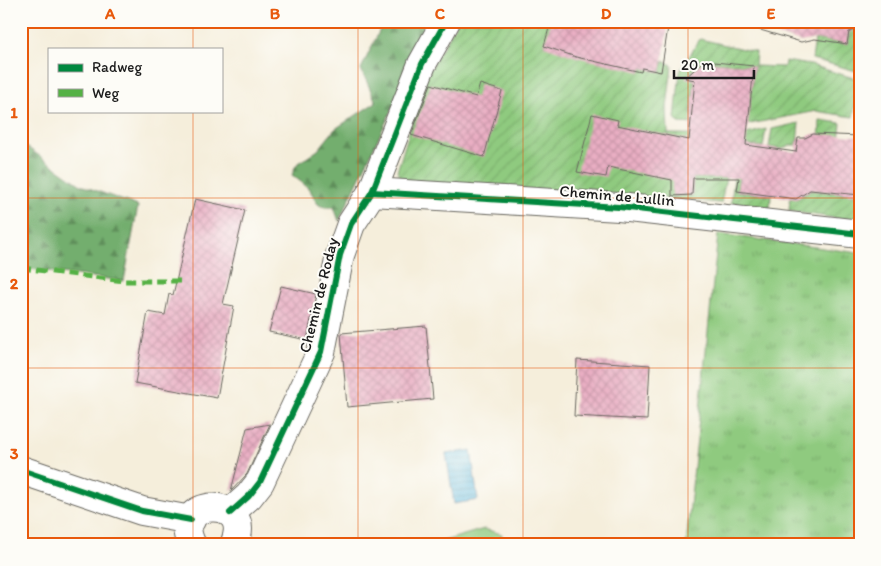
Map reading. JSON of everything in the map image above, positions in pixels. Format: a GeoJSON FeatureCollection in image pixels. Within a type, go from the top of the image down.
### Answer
{"type":"FeatureCollection","features":[{"type":"Feature","properties":{"kind":"street","name":"Chemin de Roday"},"geometry":{"type":"LineString","coordinates":[[230,513],[249,496],[260,482],[321,352],[340,255],[351,224],[372,192],[422,64],[446,21]]}},
{"type":"Feature","properties":{"kind":"street","name":"Chemin de Lullin"},"geometry":{"type":"LineString","coordinates":[[372,192],[619,207],[860,234]]}},
{"type":"Feature","properties":{"kind":"street"},"geometry":{"type":"LineString","coordinates":[[21,470],[142,510],[191,532],[197,512],[208,506],[218,506],[230,513],[238,526],[234,545]]}},
{"type":"Feature","properties":{"kind":"green space"},"geometry":{"type":"Polygon","coordinates":[[[384,21],[434,21],[339,221],[334,207],[319,205],[308,188],[292,175],[296,165],[318,150],[335,129],[376,102],[361,69],[384,21]]]}},
{"type":"Feature","properties":{"kind":"green space"},"geometry":{"type":"Polygon","coordinates":[[[458,21],[564,21],[642,68],[661,72],[663,61],[672,65],[667,107],[668,134],[700,134],[672,196],[692,195],[693,178],[726,178],[721,203],[671,199],[602,198],[405,185],[397,171],[427,75],[458,21]]]}},
{"type":"Feature","properties":{"kind":"green space"},"geometry":{"type":"Polygon","coordinates":[[[851,21],[860,21],[860,72],[812,59],[815,39],[847,44],[851,21]]]}},
{"type":"Feature","properties":{"kind":"green space"},"geometry":{"type":"Polygon","coordinates":[[[700,39],[756,52],[755,66],[784,67],[785,61],[811,65],[860,80],[853,117],[816,111],[735,127],[679,123],[675,118],[680,71],[700,39]],[[714,62],[713,69],[695,77],[691,114],[748,121],[754,66],[714,62]]]}},
{"type":"Feature","properties":{"kind":"green space"},"geometry":{"type":"Polygon","coordinates":[[[820,120],[841,123],[839,140],[819,144],[820,120]]]}},
{"type":"Feature","properties":{"kind":"green space"},"geometry":{"type":"Polygon","coordinates":[[[799,123],[797,145],[782,149],[769,147],[772,129],[799,123]]]}},
{"type":"Feature","properties":{"kind":"green space"},"geometry":{"type":"Polygon","coordinates":[[[766,129],[763,147],[743,144],[737,191],[771,196],[770,208],[731,203],[739,136],[766,129]]]}},
{"type":"Feature","properties":{"kind":"green space"},"geometry":{"type":"Polygon","coordinates":[[[21,143],[81,185],[138,206],[124,281],[21,268],[21,143]]]}},
{"type":"Feature","properties":{"kind":"green space"},"geometry":{"type":"Polygon","coordinates":[[[810,190],[860,195],[860,222],[789,211],[790,198],[797,199],[810,190]]]}},
{"type":"Feature","properties":{"kind":"green space"},"geometry":{"type":"Polygon","coordinates":[[[718,234],[860,253],[860,545],[686,545],[718,234]]]}},
{"type":"Feature","properties":{"kind":"green space"},"geometry":{"type":"Polygon","coordinates":[[[484,529],[502,534],[501,545],[430,545],[484,529]]]}},
{"type":"Feature","properties":{"kind":"water"},"geometry":{"type":"Polygon","coordinates":[[[471,450],[478,500],[454,504],[446,454],[471,450]]]}},
{"type":"Feature","properties":{"kind":"building"},"geometry":{"type":"Polygon","coordinates":[[[551,21],[669,21],[661,72],[642,68],[641,72],[576,57],[544,46],[551,21]]]}},
{"type":"Feature","properties":{"kind":"building"},"geometry":{"type":"Polygon","coordinates":[[[751,21],[852,21],[853,31],[849,32],[847,44],[815,39],[801,42],[750,27],[751,21]]]}},
{"type":"Feature","properties":{"kind":"building"},"geometry":{"type":"Polygon","coordinates":[[[704,61],[754,66],[746,145],[796,152],[798,138],[805,138],[813,134],[860,136],[860,195],[810,190],[796,199],[737,191],[739,178],[693,178],[692,195],[672,196],[672,180],[608,167],[606,177],[577,172],[592,114],[618,120],[617,125],[689,140],[695,80],[685,78],[704,61]]]}},
{"type":"Feature","properties":{"kind":"building"},"geometry":{"type":"Polygon","coordinates":[[[431,84],[476,97],[480,84],[502,91],[484,157],[411,135],[431,84]]]}},
{"type":"Feature","properties":{"kind":"building"},"geometry":{"type":"Polygon","coordinates":[[[195,199],[245,210],[223,304],[234,306],[217,398],[135,383],[148,312],[165,315],[169,294],[173,295],[195,199]]]}},
{"type":"Feature","properties":{"kind":"building"},"geometry":{"type":"Polygon","coordinates":[[[281,286],[316,294],[307,340],[269,332],[281,286]]]}},
{"type":"Feature","properties":{"kind":"building"},"geometry":{"type":"Polygon","coordinates":[[[426,326],[433,399],[347,407],[341,333],[426,326]]]}},
{"type":"Feature","properties":{"kind":"building"},"geometry":{"type":"Polygon","coordinates":[[[577,360],[650,365],[647,420],[574,416],[577,360]]]}},
{"type":"Feature","properties":{"kind":"building"},"geometry":{"type":"Polygon","coordinates":[[[270,424],[247,474],[231,491],[247,428],[270,424]]]}},
{"type":"Feature","properties":{"kind":"marked path"},"geometry":{"type":"LineString","coordinates":[[21,268],[124,281],[180,281]]}},
{"type":"Feature","properties":{"kind":"cycle path"},"geometry":{"type":"LineString","coordinates":[[230,513],[249,496],[260,482],[321,352],[340,255],[351,224],[372,192],[422,64],[446,21]]}},
{"type":"Feature","properties":{"kind":"cycle path"},"geometry":{"type":"LineString","coordinates":[[372,192],[619,207],[860,234]]}},
{"type":"Feature","properties":{"kind":"cycle path"},"geometry":{"type":"LineString","coordinates":[[21,470],[142,511],[191,520]]}}]}
